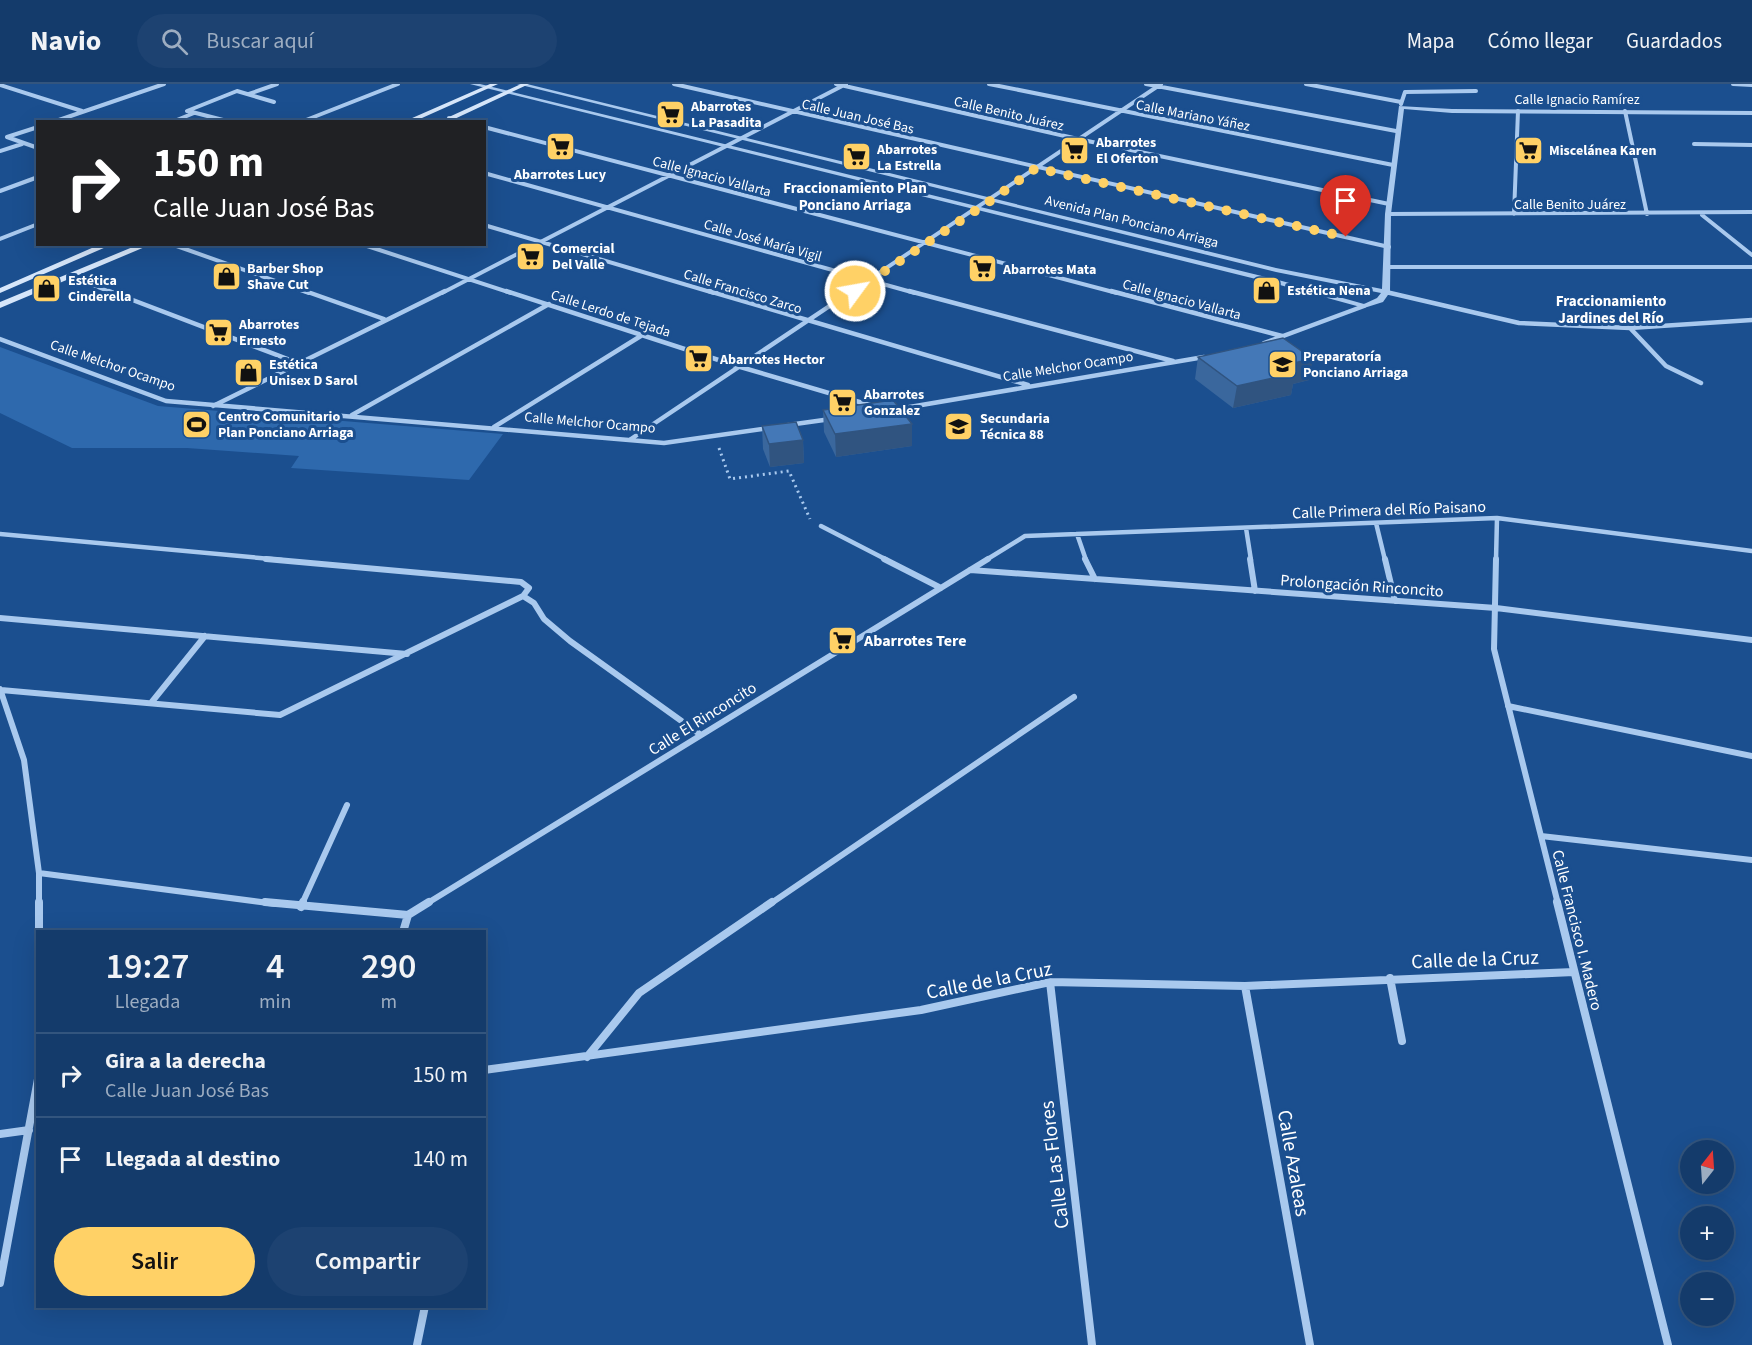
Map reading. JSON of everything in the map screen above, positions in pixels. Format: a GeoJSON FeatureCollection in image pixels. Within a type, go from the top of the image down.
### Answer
{"type":"FeatureCollection","features":[{"type":"Feature","properties":{"kind":"main road"},"geometry":{"type":"LineString","coordinates":[[411,120],[495,84]]}},
{"type":"Feature","properties":{"kind":"main road"},"geometry":{"type":"LineString","coordinates":[[445,120],[523,84]]}},
{"type":"Feature","properties":{"kind":"main road"},"geometry":{"type":"LineString","coordinates":[[0,291],[104,246]]}},
{"type":"Feature","properties":{"kind":"main road"},"geometry":{"type":"LineString","coordinates":[[0,305],[143,246]]}},
{"type":"Feature","properties":{"kind":"street"},"geometry":{"type":"LineString","coordinates":[[57,120],[164,84]]}},
{"type":"Feature","properties":{"kind":"street"},"geometry":{"type":"LineString","coordinates":[[248,94],[277,84]]}},
{"type":"Feature","properties":{"kind":"street"},"geometry":{"type":"LineString","coordinates":[[306,120],[398,84]]}},
{"type":"Feature","properties":{"kind":"street","name":"Avenida Plan Ponciano Arriaga"},"geometry":{"type":"LineString","coordinates":[[473,84],[1364,306]]}},
{"type":"Feature","properties":{"kind":"street","name":"Avenida Plan Ponciano Arriaga"},"geometry":{"type":"LineString","coordinates":[[523,84],[1276,270],[1386,292]]}},
{"type":"Feature","properties":{"kind":"street","name":"Calle Juan José Bas"},"geometry":{"type":"LineString","coordinates":[[674,84],[1389,247]]}},
{"type":"Feature","properties":{"kind":"street","name":"Calle Benito Juárez"},"geometry":{"type":"LineString","coordinates":[[836,84],[1078,140],[1389,204]]}},
{"type":"Feature","properties":{"kind":"street","name":"Calle Mariano Yáñez"},"geometry":{"type":"LineString","coordinates":[[989,84],[1119,112],[1393,165]]}},
{"type":"Feature","properties":{"kind":"street"},"geometry":{"type":"LineString","coordinates":[[1146,84],[1396,131]]}},
{"type":"Feature","properties":{"kind":"street","name":"Calle Ignacio Ramírez"},"geometry":{"type":"LineString","coordinates":[[1306,84],[1401,105],[1518,111],[1752,113]]}},
{"type":"Feature","properties":{"kind":"street"},"geometry":{"type":"LineString","coordinates":[[1254,347],[1380,300],[1386,292],[1389,267],[1388,214],[1396,131],[1405,92],[1476,91],[1471,84]]}},
{"type":"Feature","properties":{"kind":"street"},"geometry":{"type":"LineString","coordinates":[[1733,84],[1752,85]]}},
{"type":"Feature","properties":{"kind":"street"},"geometry":{"type":"LineString","coordinates":[[1,85],[82,111]]}},
{"type":"Feature","properties":{"kind":"street"},"geometry":{"type":"LineString","coordinates":[[213,406],[384,319],[470,279],[844,85]]}},
{"type":"Feature","properties":{"kind":"street"},"geometry":{"type":"LineString","coordinates":[[631,439],[737,366],[977,210],[1159,85]]}},
{"type":"Feature","properties":{"kind":"street"},"geometry":{"type":"LineString","coordinates":[[223,120],[187,111],[237,92],[274,102]]}},
{"type":"Feature","properties":{"kind":"street"},"geometry":{"type":"LineString","coordinates":[[1514,214],[1518,111]]}},
{"type":"Feature","properties":{"kind":"street"},"geometry":{"type":"LineString","coordinates":[[1625,111],[1647,214]]}},
{"type":"Feature","properties":{"kind":"street"},"geometry":{"type":"LineString","coordinates":[[177,120],[194,113]]}},
{"type":"Feature","properties":{"kind":"street"},"geometry":{"type":"LineString","coordinates":[[449,118],[456,120]]}},
{"type":"Feature","properties":{"kind":"street"},"geometry":{"type":"LineString","coordinates":[[36,128],[7,137],[36,147]]}},
{"type":"Feature","properties":{"kind":"street","name":"Calle Ignacio Vallarta"},"geometry":{"type":"LineString","coordinates":[[486,128],[1282,336]]}},
{"type":"Feature","properties":{"kind":"street"},"geometry":{"type":"LineString","coordinates":[[0,151],[23,144]]}},
{"type":"Feature","properties":{"kind":"street"},"geometry":{"type":"LineString","coordinates":[[1694,144],[1752,145]]}},
{"type":"Feature","properties":{"kind":"street","name":"Calle José María Vigil"},"geometry":{"type":"LineString","coordinates":[[486,174],[871,281],[1175,362]]}},
{"type":"Feature","properties":{"kind":"street"},"geometry":{"type":"LineString","coordinates":[[0,191],[36,178]]}},
{"type":"Feature","properties":{"kind":"street","name":"Calle Benito Juárez"},"geometry":{"type":"LineString","coordinates":[[1388,214],[1752,212]]}},
{"type":"Feature","properties":{"kind":"street"},"geometry":{"type":"LineString","coordinates":[[1701,214],[1752,255]]}},
{"type":"Feature","properties":{"kind":"street"},"geometry":{"type":"LineString","coordinates":[[0,238],[36,225]]}},
{"type":"Feature","properties":{"kind":"street","name":"Calle Francisco Zarco"},"geometry":{"type":"LineString","coordinates":[[486,226],[1029,386]]}},
{"type":"Feature","properties":{"kind":"street"},"geometry":{"type":"LineString","coordinates":[[177,246],[384,319]]}},
{"type":"Feature","properties":{"kind":"street","name":"Calle Lerdo de Tejada"},"geometry":{"type":"LineString","coordinates":[[367,246],[877,410],[865,414]]}},
{"type":"Feature","properties":{"kind":"street"},"geometry":{"type":"LineString","coordinates":[[1389,267],[1752,267]]}},
{"type":"Feature","properties":{"kind":"street"},"geometry":{"type":"LineString","coordinates":[[1276,270],[1281,284]]}},
{"type":"Feature","properties":{"kind":"street"},"geometry":{"type":"LineString","coordinates":[[72,277],[298,363]]}},
{"type":"Feature","properties":{"kind":"street"},"geometry":{"type":"LineString","coordinates":[[1386,292],[1520,323],[1630,328],[1752,320]]}},
{"type":"Feature","properties":{"kind":"street"},"geometry":{"type":"LineString","coordinates":[[352,415],[549,304]]}},
{"type":"Feature","properties":{"kind":"street"},"geometry":{"type":"LineString","coordinates":[[1630,328],[1666,366],[1701,383]]}},
{"type":"Feature","properties":{"kind":"street"},"geometry":{"type":"LineString","coordinates":[[493,427],[644,334]]}},
{"type":"Feature","properties":{"kind":"street","name":"Calle Melchor Ocampo"},"geometry":{"type":"LineString","coordinates":[[0,339],[166,401],[664,443],[772,427]]}},
{"type":"Feature","properties":{"kind":"street","name":"Calle Melchor Ocampo"},"geometry":{"type":"LineString","coordinates":[[888,410],[1210,356]]}},
{"type":"Feature","properties":{"kind":"street"},"geometry":{"type":"LineString","coordinates":[[784,426],[842,417]]}},
{"type":"Feature","properties":{"kind":"street","name":"Calle Primera del Río Paisano"},"geometry":{"type":"LineString","coordinates":[[1025,536],[1497,518],[1752,551]]}},
{"type":"Feature","properties":{"kind":"street","name":"Calle Francisco I. Madero"},"geometry":{"type":"LineString","coordinates":[[1497,518],[1494,649],[1668,1345]]}},
{"type":"Feature","properties":{"kind":"street"},"geometry":{"type":"LineString","coordinates":[[1376,523],[1395,601]]}},
{"type":"Feature","properties":{"kind":"street"},"geometry":{"type":"LineString","coordinates":[[821,526],[941,588]]}},
{"type":"Feature","properties":{"kind":"street"},"geometry":{"type":"LineString","coordinates":[[1246,528],[1255,591]]}},
{"type":"Feature","properties":{"kind":"street"},"geometry":{"type":"LineString","coordinates":[[0,534],[521,582],[529,588],[523,596],[280,715],[0,689],[24,760],[39,873],[39,930]]}},
{"type":"Feature","properties":{"kind":"street"},"geometry":{"type":"LineString","coordinates":[[1077,534],[1083,554],[1095,579]]}},
{"type":"Feature","properties":{"kind":"street","name":"Calle El Rinconcito"},"geometry":{"type":"LineString","coordinates":[[408,915],[1025,536]]}},
{"type":"Feature","properties":{"kind":"street","name":"Prolongación Rinconcito"},"geometry":{"type":"LineString","coordinates":[[969,570],[1496,608],[1752,640]]}},
{"type":"Feature","properties":{"kind":"street"},"geometry":{"type":"LineString","coordinates":[[523,596],[534,603],[544,619],[570,641],[701,735]]}},
{"type":"Feature","properties":{"kind":"street"},"geometry":{"type":"LineString","coordinates":[[0,618],[408,654]]}},
{"type":"Feature","properties":{"kind":"street"},"geometry":{"type":"LineString","coordinates":[[151,703],[205,636]]}},
{"type":"Feature","properties":{"kind":"street"},"geometry":{"type":"LineString","coordinates":[[586,1058],[639,993],[1074,697]]}},
{"type":"Feature","properties":{"kind":"street"},"geometry":{"type":"LineString","coordinates":[[1508,706],[1752,756]]}},
{"type":"Feature","properties":{"kind":"street"},"geometry":{"type":"LineString","coordinates":[[301,907],[346,805]]}},
{"type":"Feature","properties":{"kind":"street"},"geometry":{"type":"LineString","coordinates":[[1541,836],[1752,860]]}},
{"type":"Feature","properties":{"kind":"street"},"geometry":{"type":"LineString","coordinates":[[39,873],[301,907],[408,915],[404,930]]}},
{"type":"Feature","properties":{"kind":"street","name":"Calle de la Cruz"},"geometry":{"type":"LineString","coordinates":[[486,1070],[586,1058],[921,1010],[1050,982],[1245,986],[1390,978],[1575,972]]}},
{"type":"Feature","properties":{"kind":"street"},"geometry":{"type":"LineString","coordinates":[[1390,978],[1402,1041]]}},
{"type":"Feature","properties":{"kind":"street","name":"Calle Las Flores"},"geometry":{"type":"LineString","coordinates":[[1050,982],[1092,1345]]}},
{"type":"Feature","properties":{"kind":"street","name":"Calle Azaleas"},"geometry":{"type":"LineString","coordinates":[[1245,986],[1310,1345]]}},
{"type":"Feature","properties":{"kind":"street"},"geometry":{"type":"LineString","coordinates":[[0,1283],[36,1090]]}},
{"type":"Feature","properties":{"kind":"street"},"geometry":{"type":"LineString","coordinates":[[0,1134],[29,1130]]}},
{"type":"Feature","properties":{"kind":"street"},"geometry":{"type":"LineString","coordinates":[[417,1345],[425,1308]]}},
{"type":"Feature","properties":{"kind":"path"},"geometry":{"type":"LineString","coordinates":[[714,436],[730,479],[789,471],[813,524]]}},
{"type":"Feature","properties":{"kind":"shaded area","name":"Centro Comunitario Plan Ponciano Arriaga"},"geometry":{"type":"Polygon","coordinates":[[[0,347],[158,406],[503,434],[469,480],[291,468],[299,456],[187,448],[72,448],[0,413],[0,347]]]}},
{"type":"Feature","properties":{"kind":"building"},"geometry":{"type":"Polygon","coordinates":[[[1283,338],[1313,359],[1284,365],[1295,373],[1237,386],[1198,357],[1283,338]]]}},
{"type":"Feature","properties":{"kind":"building"},"geometry":{"type":"Polygon","coordinates":[[[893,400],[912,424],[835,434],[823,410],[893,400]]]}},
{"type":"Feature","properties":{"kind":"building"},"geometry":{"type":"Polygon","coordinates":[[[796,422],[803,440],[769,444],[762,426],[796,422]]]}},
{"type":"Feature","properties":{"kind":"place","name":"Abarrotes La Pasadita"},"geometry":{"type":"Point","coordinates":[670,114]}},
{"type":"Feature","properties":{"kind":"place","name":"Abarrotes Lucy"},"geometry":{"type":"Point","coordinates":[560,147]}},
{"type":"Feature","properties":{"kind":"place","name":"Abarrotes El Oferton"},"geometry":{"type":"Point","coordinates":[1075,150]}},
{"type":"Feature","properties":{"kind":"place","name":"Miscelánea Karen"},"geometry":{"type":"Point","coordinates":[1528,150]}},
{"type":"Feature","properties":{"kind":"place","name":"Abarrotes La Estrella"},"geometry":{"type":"Point","coordinates":[856,157]}},
{"type":"Feature","properties":{"kind":"place","name":"Comercial Del Valle"},"geometry":{"type":"Point","coordinates":[531,256]}},
{"type":"Feature","properties":{"kind":"place","name":"Abarrotes Mata"},"geometry":{"type":"Point","coordinates":[982,269]}},
{"type":"Feature","properties":{"kind":"place","name":"Barber Shop Shave Cut"},"geometry":{"type":"Point","coordinates":[226,276]}},
{"type":"Feature","properties":{"kind":"place","name":"Estética Cinderella"},"geometry":{"type":"Point","coordinates":[47,288]}},
{"type":"Feature","properties":{"kind":"place","name":"Estética Nena"},"geometry":{"type":"Point","coordinates":[1266,290]}},
{"type":"Feature","properties":{"kind":"place","name":"Abarrotes Ernesto"},"geometry":{"type":"Point","coordinates":[218,332]}},
{"type":"Feature","properties":{"kind":"place","name":"Abarrotes Hector"},"geometry":{"type":"Point","coordinates":[699,359]}},
{"type":"Feature","properties":{"kind":"place","name":"Preparatoría Ponciano Arriaga"},"geometry":{"type":"Point","coordinates":[1282,364]}},
{"type":"Feature","properties":{"kind":"place","name":"Estética Unisex D Sarol"},"geometry":{"type":"Point","coordinates":[248,372]}},
{"type":"Feature","properties":{"kind":"place","name":"Abarrotes Gonzalez"},"geometry":{"type":"Point","coordinates":[843,402]}},
{"type":"Feature","properties":{"kind":"place","name":"Centro Comunitario Plan Ponciano Arriaga"},"geometry":{"type":"Point","coordinates":[197,424]}},
{"type":"Feature","properties":{"kind":"place","name":"Secundaria Técnica 88"},"geometry":{"type":"Point","coordinates":[959,426]}},
{"type":"Feature","properties":{"kind":"place","name":"Abarrotes Tere"},"geometry":{"type":"Point","coordinates":[843,640]}},
{"type":"Feature","properties":{"kind":"district","name":"Fraccionamiento Plan Ponciano Arriaga"},"geometry":{"type":"Point","coordinates":[855,196]}},
{"type":"Feature","properties":{"kind":"district","name":"Fraccionamiento Jardines del Río"},"geometry":{"type":"Point","coordinates":[1611,310]}},
{"type":"Feature","properties":{"kind":"route"},"geometry":{"type":"LineString","coordinates":[[855,291],[1036,168],[1346,237]]}}]}
